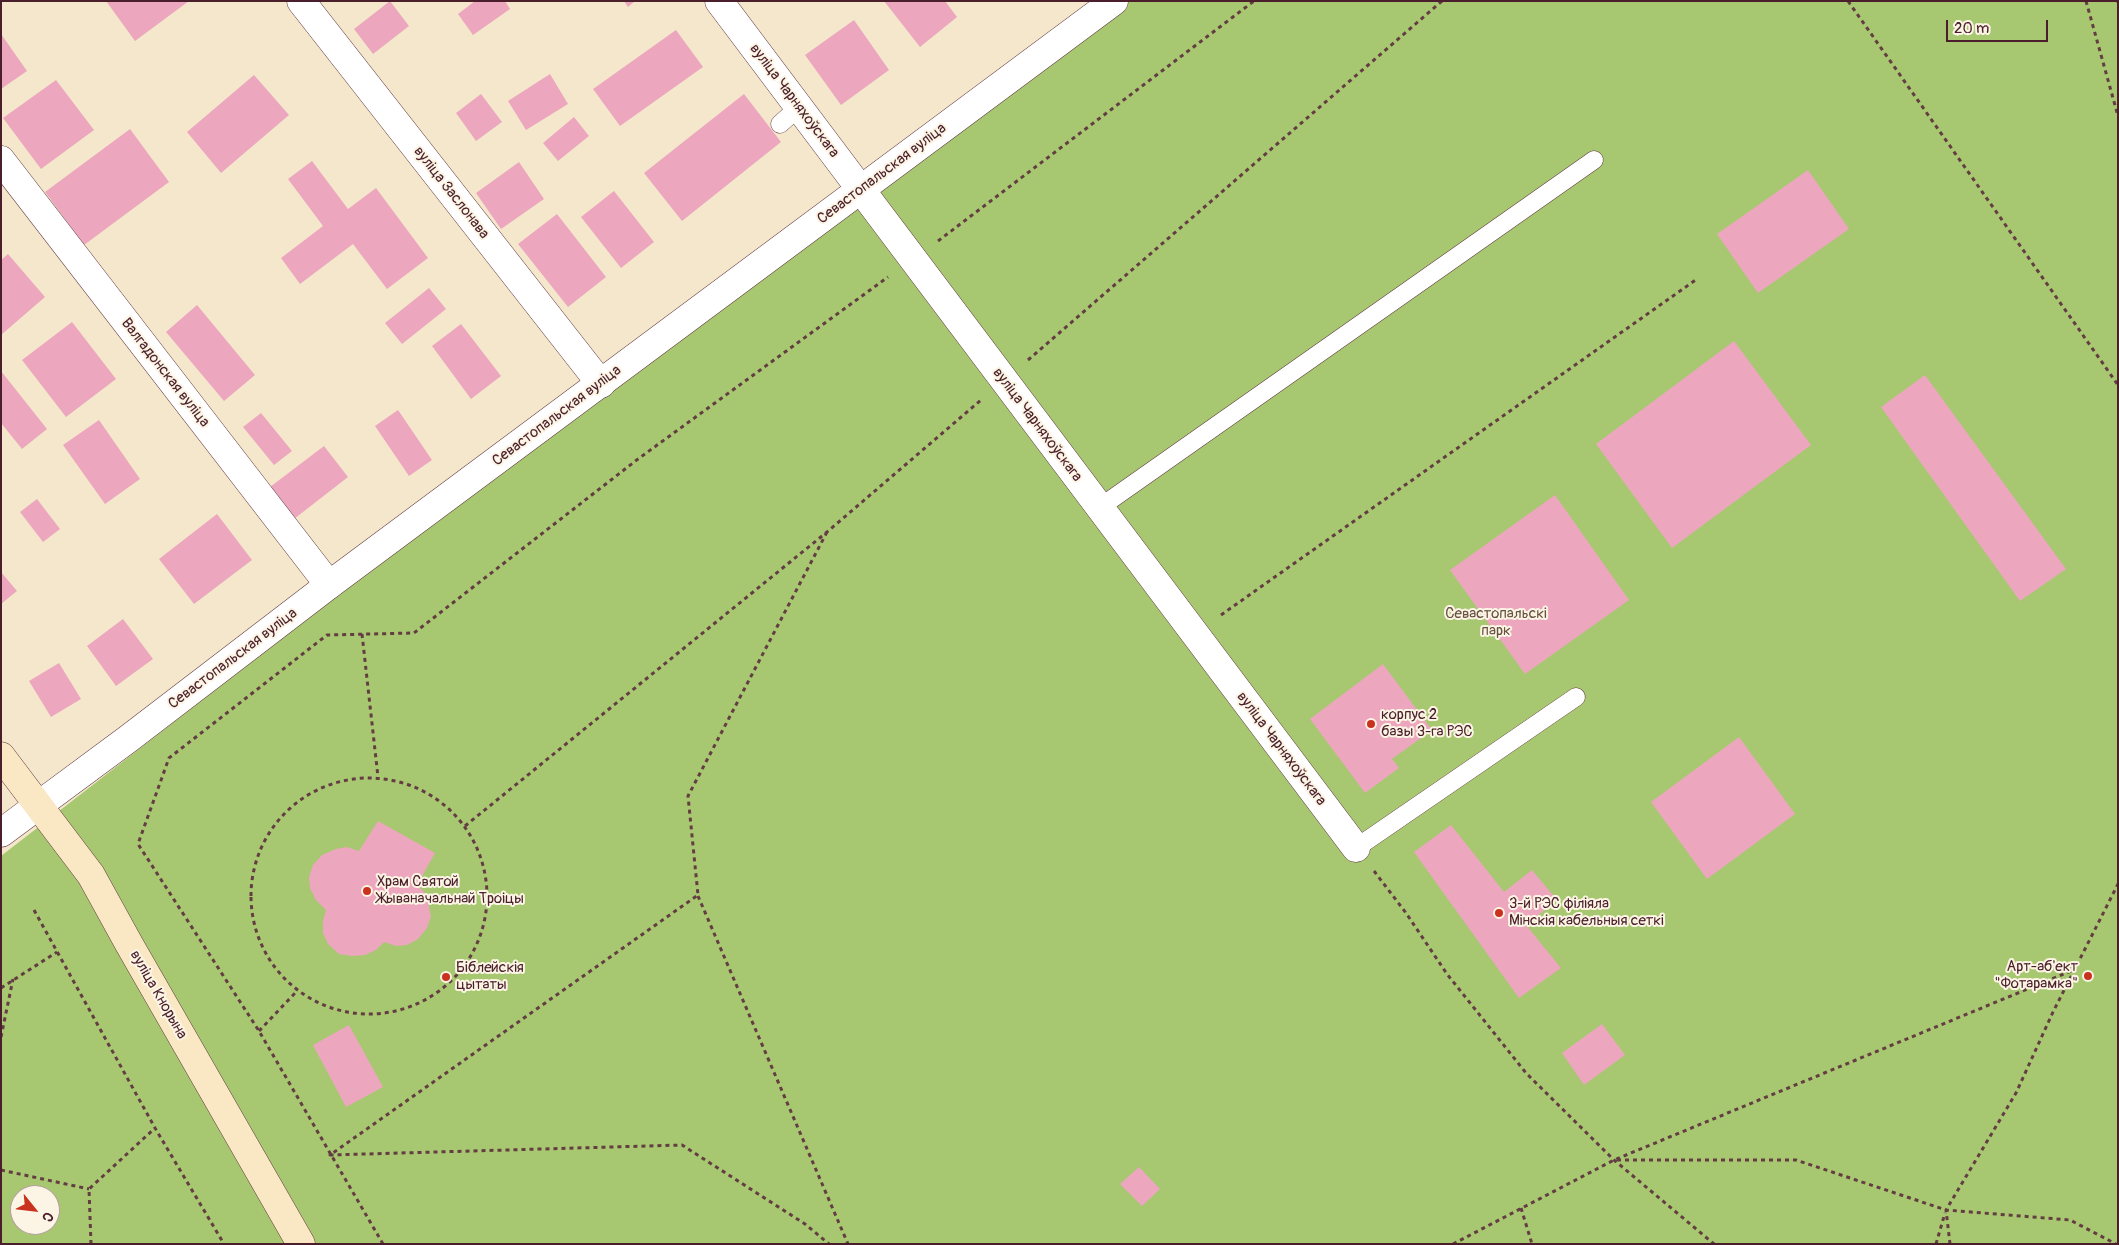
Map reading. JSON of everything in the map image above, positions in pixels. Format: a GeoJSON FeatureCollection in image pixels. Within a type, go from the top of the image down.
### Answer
{"type":"FeatureCollection","features":[{"type":"Feature","properties":{"kind":"main road","name":"вуліца Кнорына"},"geometry":{"type":"LineString","coordinates":[[1,756],[91,875],[301,1244]]}},
{"type":"Feature","properties":{"kind":"street","name":"вуліца Заслонава"},"geometry":{"type":"LineString","coordinates":[[301,1],[601,384]]}},
{"type":"Feature","properties":{"kind":"street","name":"вуліца Чарняхоўскага"},"geometry":{"type":"LineString","coordinates":[[718,1],[789,116],[862,190],[1356,848]]}},
{"type":"Feature","properties":{"kind":"street","name":"Севастопальская вуліца"},"geometry":{"type":"LineString","coordinates":[[1,833],[328,586],[1114,1]]}},
{"type":"Feature","properties":{"kind":"street","name":"Валгадонская вуліца"},"geometry":{"type":"LineString","coordinates":[[1,160],[328,586]]}},
{"type":"Feature","properties":{"kind":"lane"},"geometry":{"type":"LineString","coordinates":[[1099,508],[1594,160]]}},
{"type":"Feature","properties":{"kind":"lane"},"geometry":{"type":"LineString","coordinates":[[1356,848],[1576,696]]}},
{"type":"Feature","properties":{"kind":"path"},"geometry":{"type":"LineString","coordinates":[[382,1244],[259,1031],[138,844],[169,758],[327,636],[414,632],[638,459],[913,260],[1254,1]]}},
{"type":"Feature","properties":{"kind":"path"},"geometry":{"type":"LineString","coordinates":[[465,826],[827,532],[1442,1]]}},
{"type":"Feature","properties":{"kind":"path"},"geometry":{"type":"LineString","coordinates":[[1848,1],[2118,385]]}},
{"type":"Feature","properties":{"kind":"path"},"geometry":{"type":"LineString","coordinates":[[2086,1],[2118,116]]}},
{"type":"Feature","properties":{"kind":"path"},"geometry":{"type":"LineString","coordinates":[[1194,634],[1697,279]]}},
{"type":"Feature","properties":{"kind":"path"},"geometry":{"type":"LineString","coordinates":[[827,532],[688,796],[698,895],[848,1244]]}},
{"type":"Feature","properties":{"kind":"path"},"geometry":{"type":"LineString","coordinates":[[362,634],[378,777]]}},
{"type":"Feature","properties":{"kind":"path"},"geometry":{"type":"LineString","coordinates":[[378,777],[411,785],[441,802],[465,826],[482,859],[488,897],[482,933],[465,967],[438,993],[404,1010],[367,1015],[330,1009],[297,991],[271,964],[255,929],[250,892],[258,854],[277,821],[305,796],[340,781],[378,777]]}},
{"type":"Feature","properties":{"kind":"path"},"geometry":{"type":"LineString","coordinates":[[1356,848],[1406,914],[1447,974],[1526,1074],[1614,1160],[1714,1244]]}},
{"type":"Feature","properties":{"kind":"path"},"geometry":{"type":"LineString","coordinates":[[1936,1244],[1946,1210],[2016,1093],[2053,1012],[2118,884]]}},
{"type":"Feature","properties":{"kind":"path"},"geometry":{"type":"LineString","coordinates":[[330,1155],[698,895]]}},
{"type":"Feature","properties":{"kind":"path"},"geometry":{"type":"LineString","coordinates":[[34,910],[155,1128],[224,1244]]}},
{"type":"Feature","properties":{"kind":"path"},"geometry":{"type":"LineString","coordinates":[[1,988],[13,978],[57,952]]}},
{"type":"Feature","properties":{"kind":"path"},"geometry":{"type":"LineString","coordinates":[[1453,1244],[1614,1160],[2076,969]]}},
{"type":"Feature","properties":{"kind":"path"},"geometry":{"type":"LineString","coordinates":[[1,1037],[13,978]]}},
{"type":"Feature","properties":{"kind":"path"},"geometry":{"type":"LineString","coordinates":[[259,1031],[297,991]]}},
{"type":"Feature","properties":{"kind":"path"},"geometry":{"type":"LineString","coordinates":[[89,1189],[155,1128]]}},
{"type":"Feature","properties":{"kind":"path"},"geometry":{"type":"LineString","coordinates":[[330,1155],[682,1145],[805,1224],[829,1244]]}},
{"type":"Feature","properties":{"kind":"path"},"geometry":{"type":"LineString","coordinates":[[1614,1160],[1796,1160],[1946,1210],[2070,1220],[2116,1244]]}},
{"type":"Feature","properties":{"kind":"path"},"geometry":{"type":"LineString","coordinates":[[1,1170],[89,1189]]}},
{"type":"Feature","properties":{"kind":"path"},"geometry":{"type":"LineString","coordinates":[[89,1189],[92,1244]]}},
{"type":"Feature","properties":{"kind":"path"},"geometry":{"type":"LineString","coordinates":[[1521,1208],[1532,1244]]}},
{"type":"Feature","properties":{"kind":"path"},"geometry":{"type":"LineString","coordinates":[[1946,1210],[1950,1244]]}},
{"type":"Feature","properties":{"kind":"green space","name":"Севастопальскі парк"},"geometry":{"type":"Polygon","coordinates":[[[1122,1],[2118,1],[2118,1244],[1,1244],[1,856],[862,189],[1122,1]]]}},
{"type":"Feature","properties":{"kind":"building"},"geometry":{"type":"Polygon","coordinates":[[[106,1],[189,1],[135,41],[106,1]]]}},
{"type":"Feature","properties":{"kind":"building"},"geometry":{"type":"Polygon","coordinates":[[[390,1],[409,26],[373,54],[354,29],[390,1]]]}},
{"type":"Feature","properties":{"kind":"building"},"geometry":{"type":"Polygon","coordinates":[[[475,1],[505,1],[510,9],[473,35],[458,14],[475,1]]]}},
{"type":"Feature","properties":{"kind":"building"},"geometry":{"type":"Polygon","coordinates":[[[624,1],[635,1],[628,7],[624,1]]]}},
{"type":"Feature","properties":{"kind":"building"},"geometry":{"type":"Polygon","coordinates":[[[884,1],[945,1],[957,17],[920,47],[884,1]]]}},
{"type":"Feature","properties":{"kind":"building"},"geometry":{"type":"Polygon","coordinates":[[[854,20],[889,70],[841,105],[805,55],[854,20]]]}},
{"type":"Feature","properties":{"kind":"building"},"geometry":{"type":"Polygon","coordinates":[[[676,30],[703,67],[620,126],[593,89],[676,30]]]}},
{"type":"Feature","properties":{"kind":"building"},"geometry":{"type":"Polygon","coordinates":[[[1,34],[27,71],[1,89],[1,34]]]}},
{"type":"Feature","properties":{"kind":"building"},"geometry":{"type":"Polygon","coordinates":[[[550,74],[568,104],[526,130],[508,101],[550,74]]]}},
{"type":"Feature","properties":{"kind":"building"},"geometry":{"type":"Polygon","coordinates":[[[254,75],[289,115],[221,173],[187,132],[254,75]]]}},
{"type":"Feature","properties":{"kind":"building"},"geometry":{"type":"Polygon","coordinates":[[[56,80],[94,130],[41,169],[3,118],[56,80]]]}},
{"type":"Feature","properties":{"kind":"building"},"geometry":{"type":"Polygon","coordinates":[[[481,94],[502,122],[476,141],[456,113],[481,94]]]}},
{"type":"Feature","properties":{"kind":"building"},"geometry":{"type":"Polygon","coordinates":[[[744,94],[781,142],[682,221],[644,173],[744,94]]]}},
{"type":"Feature","properties":{"kind":"building"},"geometry":{"type":"Polygon","coordinates":[[[574,117],[589,136],[558,161],[543,143],[574,117]]]}},
{"type":"Feature","properties":{"kind":"building"},"geometry":{"type":"Polygon","coordinates":[[[130,129],[169,182],[84,245],[45,192],[130,129]]]}},
{"type":"Feature","properties":{"kind":"building"},"geometry":{"type":"Polygon","coordinates":[[[312,161],[348,209],[376,188],[428,258],[387,289],[353,244],[300,284],[281,258],[323,226],[288,179],[312,161]]]}},
{"type":"Feature","properties":{"kind":"building"},"geometry":{"type":"Polygon","coordinates":[[[519,162],[544,199],[501,229],[476,193],[519,162]]]}},
{"type":"Feature","properties":{"kind":"building"},"geometry":{"type":"Polygon","coordinates":[[[1808,170],[1849,229],[1758,293],[1717,234],[1808,170]]]}},
{"type":"Feature","properties":{"kind":"building"},"geometry":{"type":"Polygon","coordinates":[[[614,191],[654,242],[621,268],[581,217],[614,191]]]}},
{"type":"Feature","properties":{"kind":"building"},"geometry":{"type":"Polygon","coordinates":[[[557,214],[606,277],[568,307],[518,244],[557,214]]]}},
{"type":"Feature","properties":{"kind":"building"},"geometry":{"type":"Polygon","coordinates":[[[8,254],[45,297],[1,335],[1,260],[8,254]]]}},
{"type":"Feature","properties":{"kind":"building"},"geometry":{"type":"Polygon","coordinates":[[[429,288],[446,309],[402,344],[385,323],[429,288]]]}},
{"type":"Feature","properties":{"kind":"building"},"geometry":{"type":"Polygon","coordinates":[[[197,305],[255,375],[224,401],[166,332],[197,305]]]}},
{"type":"Feature","properties":{"kind":"building"},"geometry":{"type":"Polygon","coordinates":[[[72,322],[116,379],[66,417],[22,360],[72,322]]]}},
{"type":"Feature","properties":{"kind":"building"},"geometry":{"type":"Polygon","coordinates":[[[461,324],[501,376],[471,399],[432,346],[461,324]]]}},
{"type":"Feature","properties":{"kind":"building"},"geometry":{"type":"Polygon","coordinates":[[[1734,341],[1811,445],[1672,548],[1596,444],[1734,341]]]}},
{"type":"Feature","properties":{"kind":"building"},"geometry":{"type":"Polygon","coordinates":[[[1,371],[47,429],[22,449],[1,423],[1,371]]]}},
{"type":"Feature","properties":{"kind":"building"},"geometry":{"type":"Polygon","coordinates":[[[1925,375],[2066,569],[2020,601],[1881,407],[1925,375]]]}},
{"type":"Feature","properties":{"kind":"building"},"geometry":{"type":"Polygon","coordinates":[[[398,410],[432,460],[409,476],[375,426],[398,410]]]}},
{"type":"Feature","properties":{"kind":"building"},"geometry":{"type":"Polygon","coordinates":[[[261,413],[292,451],[274,465],[243,427],[261,413]]]}},
{"type":"Feature","properties":{"kind":"building"},"geometry":{"type":"Polygon","coordinates":[[[99,420],[140,479],[105,504],[63,445],[99,420]]]}},
{"type":"Feature","properties":{"kind":"building"},"geometry":{"type":"Polygon","coordinates":[[[324,446],[348,477],[294,519],[270,487],[324,446]]]}},
{"type":"Feature","properties":{"kind":"building"},"geometry":{"type":"Polygon","coordinates":[[[1555,495],[1629,600],[1525,674],[1450,570],[1555,495]]]}},
{"type":"Feature","properties":{"kind":"building"},"geometry":{"type":"Polygon","coordinates":[[[37,499],[60,529],[43,542],[20,512],[37,499]]]}},
{"type":"Feature","properties":{"kind":"building"},"geometry":{"type":"Polygon","coordinates":[[[217,514],[252,560],[194,604],[159,559],[217,514]]]}},
{"type":"Feature","properties":{"kind":"building"},"geometry":{"type":"Polygon","coordinates":[[[1,572],[17,591],[1,604],[1,572]]]}},
{"type":"Feature","properties":{"kind":"building"},"geometry":{"type":"Polygon","coordinates":[[[123,619],[153,659],[116,686],[87,646],[123,619]]]}},
{"type":"Feature","properties":{"kind":"building"},"geometry":{"type":"Polygon","coordinates":[[[59,663],[81,699],[51,717],[29,681],[59,663]]]}},
{"type":"Feature","properties":{"kind":"building","name":"корпус 2 базы 3-га РЭС"},"geometry":{"type":"Polygon","coordinates":[[[1383,664],[1432,730],[1392,759],[1399,768],[1365,793],[1310,719],[1383,664]]]}},
{"type":"Feature","properties":{"kind":"building"},"geometry":{"type":"Polygon","coordinates":[[[1739,737],[1795,814],[1707,879],[1651,802],[1739,737]]]}},
{"type":"Feature","properties":{"kind":"building","name":"Храм Святой Жываначальнай Троіцы"},"geometry":{"type":"Polygon","coordinates":[[[378,821],[435,853],[417,885],[426,894],[431,916],[427,928],[418,939],[407,945],[396,946],[384,942],[376,950],[365,955],[339,954],[328,944],[323,933],[323,921],[326,910],[316,900],[310,888],[309,877],[313,865],[322,855],[347,847],[359,851],[378,821]]]}},
{"type":"Feature","properties":{"kind":"building","name":"3-й РЭС філіяла Мінскія кабельныя сеткі"},"geometry":{"type":"Polygon","coordinates":[[[1451,825],[1504,892],[1532,870],[1557,900],[1526,925],[1561,968],[1519,998],[1414,852],[1451,825]]]}},
{"type":"Feature","properties":{"kind":"building"},"geometry":{"type":"Polygon","coordinates":[[[1602,1024],[1625,1055],[1584,1085],[1562,1053],[1602,1024]]]}},
{"type":"Feature","properties":{"kind":"building"},"geometry":{"type":"Polygon","coordinates":[[[349,1025],[383,1087],[346,1107],[313,1045],[349,1025]]]}},
{"type":"Feature","properties":{"kind":"building"},"geometry":{"type":"Polygon","coordinates":[[[1139,1167],[1160,1189],[1142,1206],[1120,1184],[1139,1167]]]}},
{"type":"Feature","properties":{"kind":"place","name":"корпус 2 базы 3-га РЭС"},"geometry":{"type":"Point","coordinates":[1371,724]}},
{"type":"Feature","properties":{"kind":"place","name":"Храм Святой Жываначальнай Троіцы"},"geometry":{"type":"Point","coordinates":[367,891]}},
{"type":"Feature","properties":{"kind":"place","name":"3-й РЭС філіяла Мінскія кабельныя сеткі"},"geometry":{"type":"Point","coordinates":[1499,913]}},
{"type":"Feature","properties":{"kind":"place","name":"Арт-аб'ект \"Фотарамка\""},"geometry":{"type":"Point","coordinates":[2088,976]}},
{"type":"Feature","properties":{"kind":"place","name":"Біблейскія цытаты"},"geometry":{"type":"Point","coordinates":[446,977]}}]}
